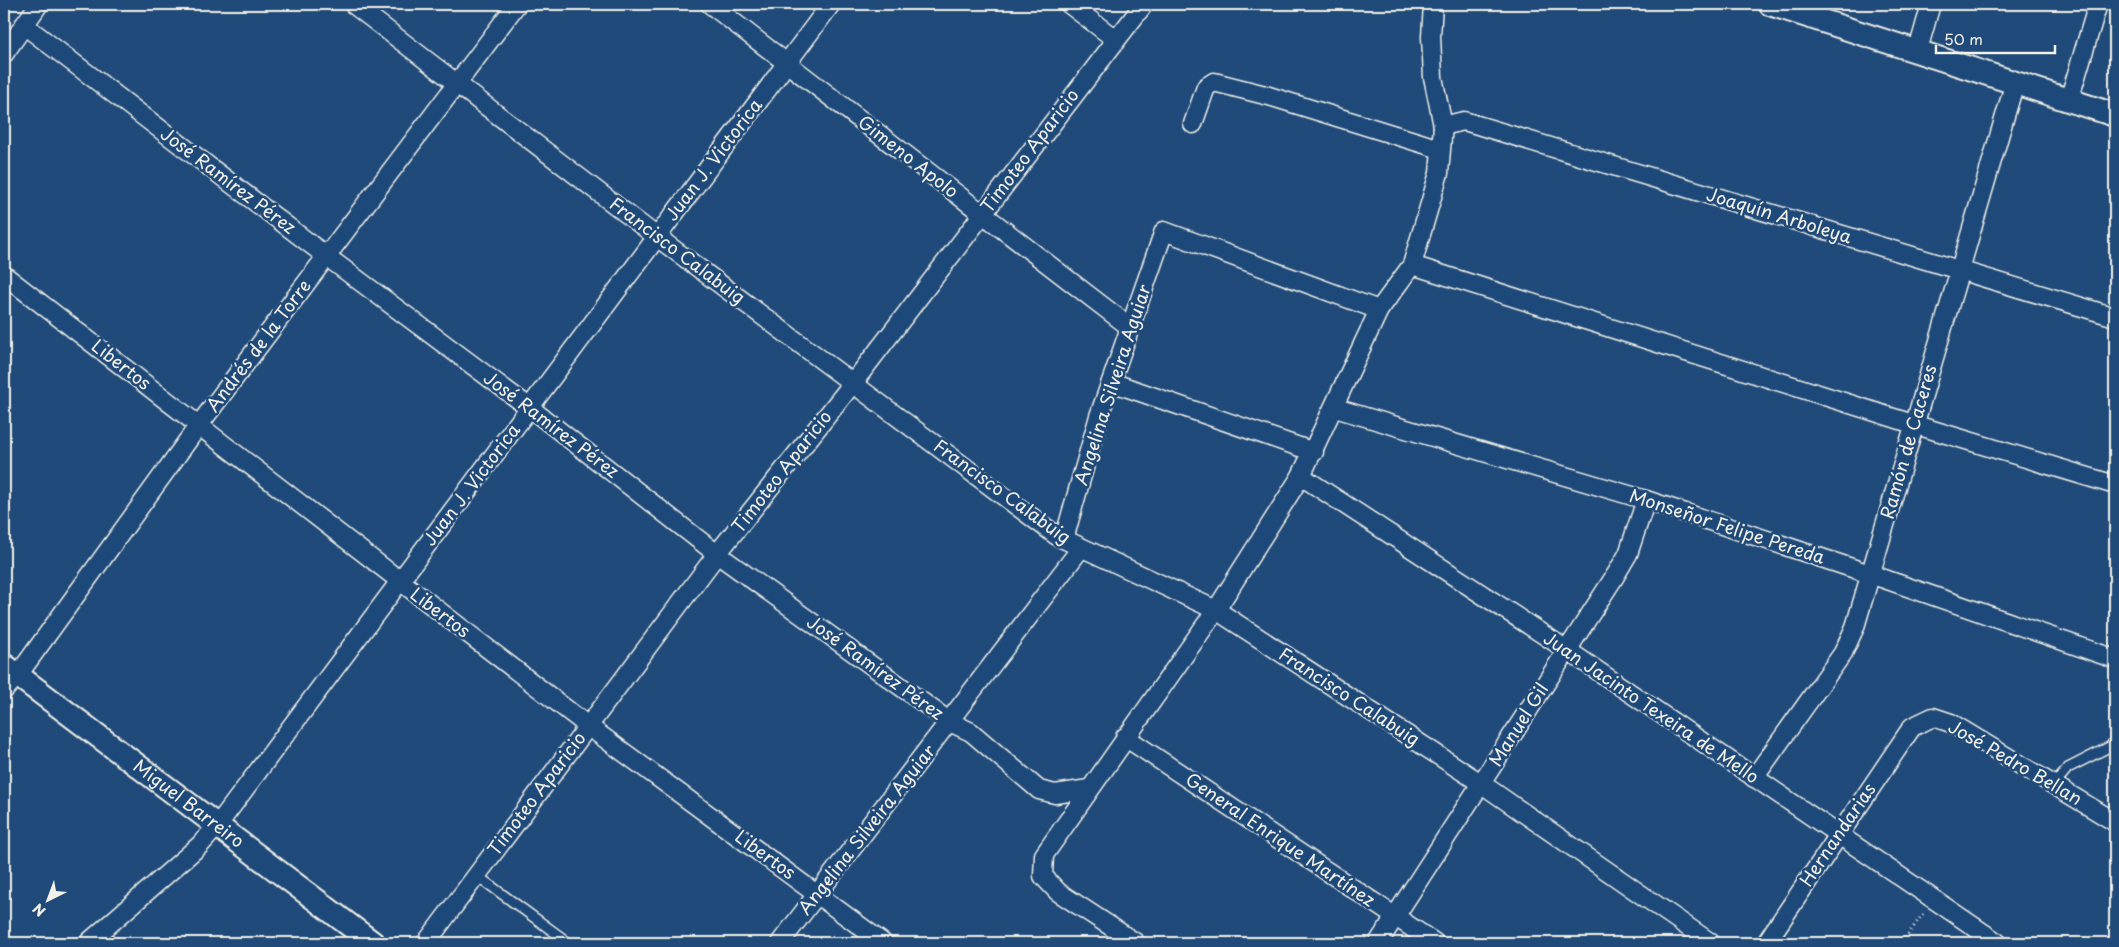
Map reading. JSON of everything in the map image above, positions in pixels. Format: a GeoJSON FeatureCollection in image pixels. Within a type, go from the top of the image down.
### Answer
{"type":"FeatureCollection","features":[{"type":"Feature","properties":{"kind":"street"},"geometry":{"type":"LineString","coordinates":[[4,54],[39,4]]}},
{"type":"Feature","properties":{"kind":"street","name":"Francisco Calabuig"},"geometry":{"type":"LineString","coordinates":[[353,4],[657,237],[1064,539],[1216,610],[1482,784],[1711,943]]}},
{"type":"Feature","properties":{"kind":"street","name":"Andrés de la Torre"},"geometry":{"type":"LineString","coordinates":[[8,677],[517,4]]}},
{"type":"Feature","properties":{"kind":"street","name":"Gimeno Apolo"},"geometry":{"type":"LineString","coordinates":[[710,4],[1130,328]]}},
{"type":"Feature","properties":{"kind":"street","name":"Juan J. Victorica"},"geometry":{"type":"LineString","coordinates":[[88,943],[200,845],[217,826],[831,4]]}},
{"type":"Feature","properties":{"kind":"street"},"geometry":{"type":"LineString","coordinates":[[1069,4],[1115,39]]}},
{"type":"Feature","properties":{"kind":"street","name":"Timoteo Aparicio"},"geometry":{"type":"LineString","coordinates":[[426,943],[717,554],[853,382],[1115,39],[1144,4]]}},
{"type":"Feature","properties":{"kind":"street"},"geometry":{"type":"LineString","coordinates":[[1136,943],[1058,892],[1042,876],[1044,855],[1125,737],[1216,610],[1302,476],[1380,310],[1412,265],[1439,173],[1443,126],[1433,77],[1431,37],[1433,4]]}},
{"type":"Feature","properties":{"kind":"street"},"geometry":{"type":"LineString","coordinates":[[1770,4],[2115,114]]}},
{"type":"Feature","properties":{"kind":"street"},"geometry":{"type":"LineString","coordinates":[[1918,50],[1931,4]]}},
{"type":"Feature","properties":{"kind":"street"},"geometry":{"type":"LineString","coordinates":[[2069,100],[2098,4]]}},
{"type":"Feature","properties":{"kind":"street","name":"José Ramírez Pérez"},"geometry":{"type":"LineString","coordinates":[[24,25],[326,256],[530,408],[717,554],[950,722],[972,732],[1039,790],[1055,794],[1090,789]]}},
{"type":"Feature","properties":{"kind":"street"},"geometry":{"type":"LineString","coordinates":[[1193,124],[1206,87],[1214,82],[1269,96],[1440,149]]}},
{"type":"Feature","properties":{"kind":"street","name":"Ramón de Caceres"},"geometry":{"type":"LineString","coordinates":[[1754,778],[1843,653],[1855,627],[1916,425],[1958,269],[2015,82]]}},
{"type":"Feature","properties":{"kind":"street","name":"Joaquín Arboleya"},"geometry":{"type":"LineString","coordinates":[[1443,126],[1464,121],[2115,317]]}},
{"type":"Feature","properties":{"kind":"street","name":"Angelina Silveira Aguiar"},"geometry":{"type":"LineString","coordinates":[[1064,539],[1099,416],[1164,231],[1380,310]]}},
{"type":"Feature","properties":{"kind":"street"},"geometry":{"type":"LineString","coordinates":[[1412,265],[1916,425],[2115,485]]}},
{"type":"Feature","properties":{"kind":"street","name":"Libertos"},"geometry":{"type":"LineString","coordinates":[[4,276],[588,726],[883,943]]}},
{"type":"Feature","properties":{"kind":"street"},"geometry":{"type":"LineString","coordinates":[[1111,382],[1314,452]]}},
{"type":"Feature","properties":{"kind":"street","name":"Monseñor Felipe Pereda"},"geometry":{"type":"LineString","coordinates":[[1335,408],[1646,500],[1870,574],[2115,659]]}},
{"type":"Feature","properties":{"kind":"street","name":"Juan Jacinto Texeira de Mello"},"geometry":{"type":"LineString","coordinates":[[1302,476],[1566,650],[1837,836],[1998,943]]}},
{"type":"Feature","properties":{"kind":"street","name":"Manuel Gil"},"geometry":{"type":"LineString","coordinates":[[1378,943],[1482,784],[1628,554],[1646,500]]}},
{"type":"Feature","properties":{"kind":"street","name":"Angelina Silveira Aguiar"},"geometry":{"type":"LineString","coordinates":[[780,943],[1081,548]]}},
{"type":"Feature","properties":{"kind":"street","name":"Miguel Barreiro"},"geometry":{"type":"LineString","coordinates":[[8,677],[217,826],[372,943]]}},
{"type":"Feature","properties":{"kind":"street","name":"José Pedro Bellan"},"geometry":{"type":"LineString","coordinates":[[1912,727],[1933,717],[1951,723],[2115,822]]}},
{"type":"Feature","properties":{"kind":"street","name":"Hernandarias"},"geometry":{"type":"LineString","coordinates":[[1766,943],[1912,727]]}},
{"type":"Feature","properties":{"kind":"street","name":"General Enrique Martínez"},"geometry":{"type":"LineString","coordinates":[[1125,737],[1435,943]]}},
{"type":"Feature","properties":{"kind":"lane"},"geometry":{"type":"LineString","coordinates":[[2054,785],[2068,768],[2111,746],[2115,739]]}},
{"type":"Feature","properties":{"kind":"lane"},"geometry":{"type":"LineString","coordinates":[[476,875],[569,943]]}},
{"type":"Feature","properties":{"kind":"path"},"geometry":{"type":"LineString","coordinates":[[1902,943],[1933,900]]}}]}
